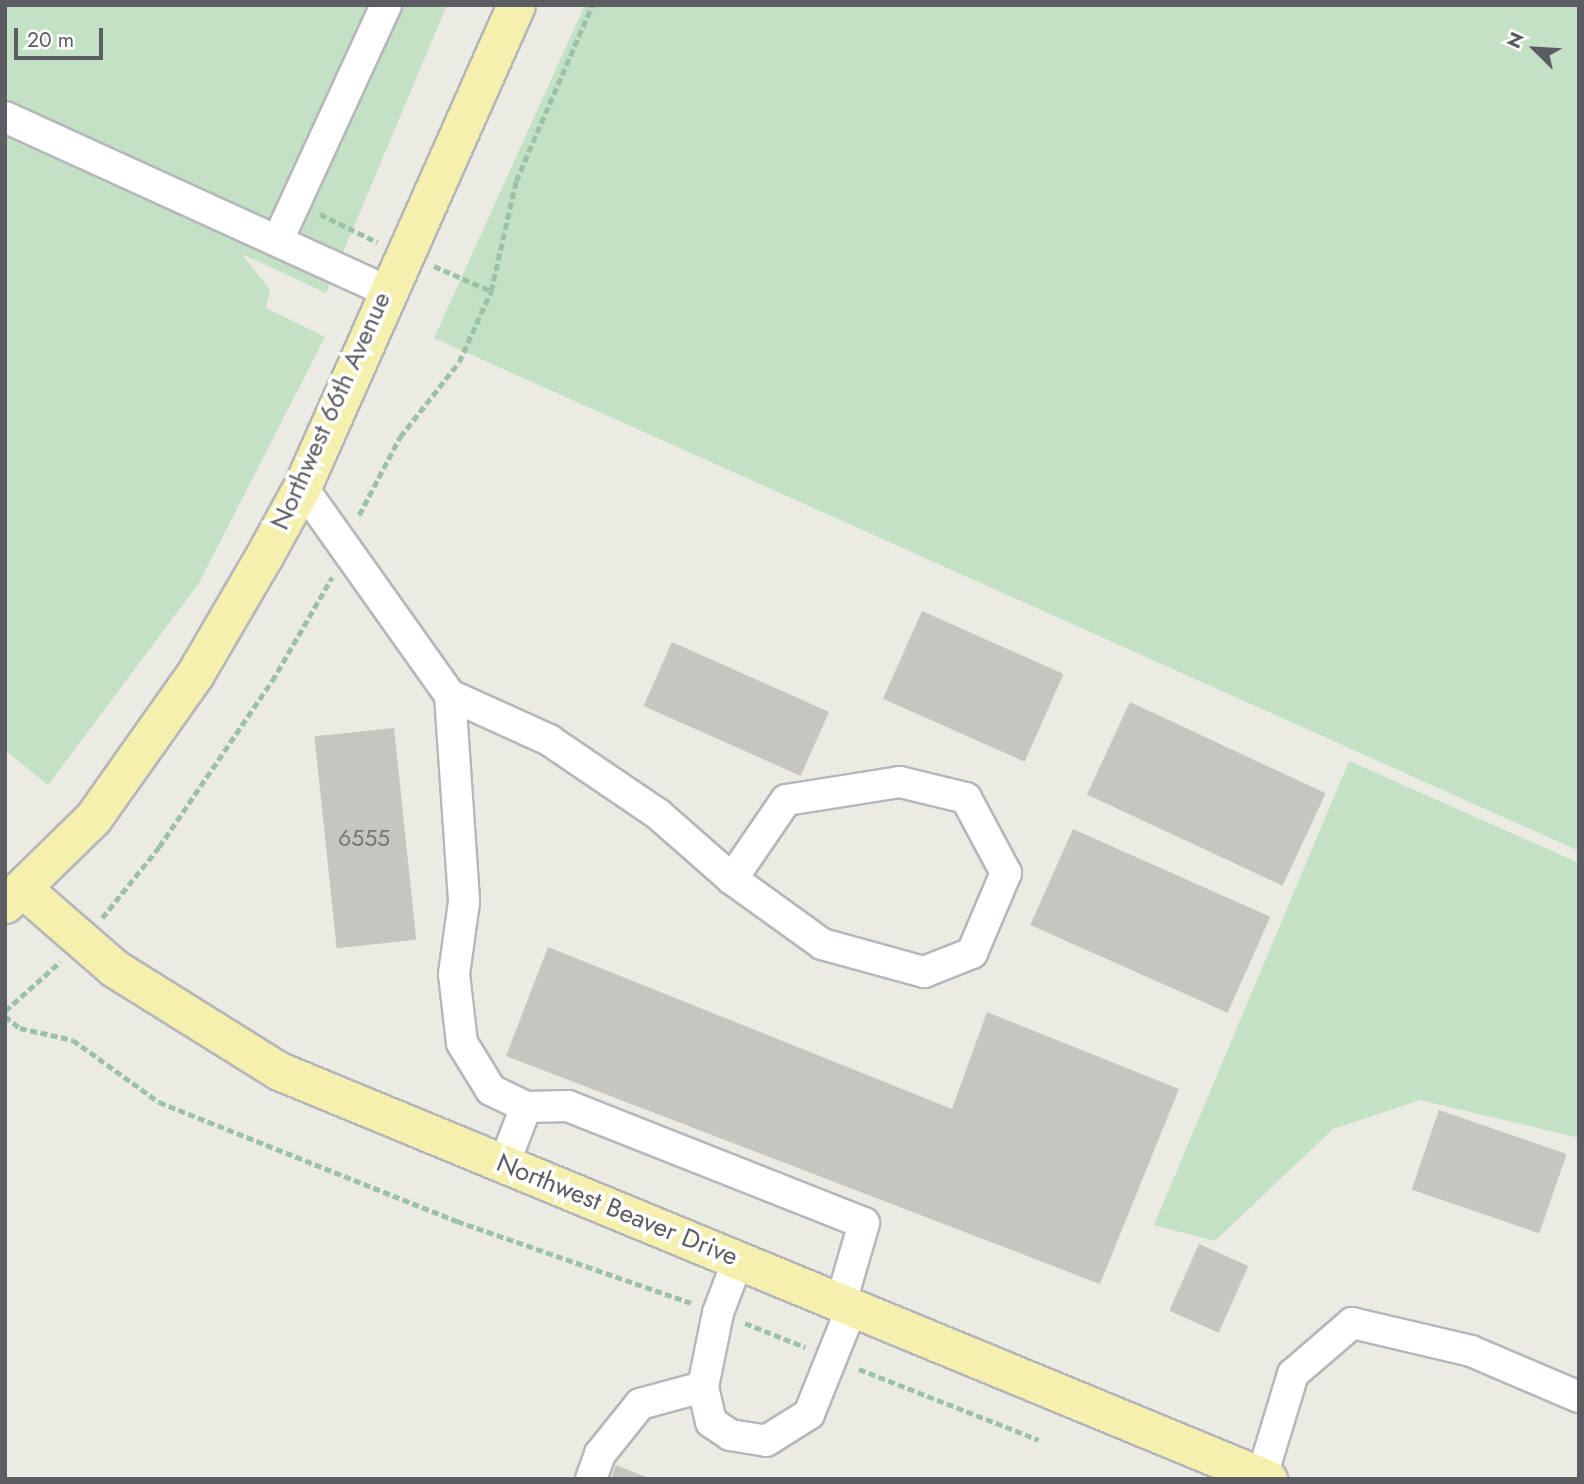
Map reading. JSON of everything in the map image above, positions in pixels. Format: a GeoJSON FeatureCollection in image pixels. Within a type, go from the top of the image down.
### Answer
{"type":"FeatureCollection","features":[{"type":"Feature","properties":{"kind":"main road","name":"Northwest 66th Avenue"},"geometry":{"type":"LineString","coordinates":[[11,888],[93,818],[195,674],[302,487],[385,290],[516,5]]}},
{"type":"Feature","properties":{"kind":"main road","name":"Northwest Beaver Drive"},"geometry":{"type":"LineString","coordinates":[[11,888],[86,938],[114,968],[279,1071],[1265,1477]]}},
{"type":"Feature","properties":{"kind":"lane"},"geometry":{"type":"LineString","coordinates":[[278,240],[386,5]]}},
{"type":"Feature","properties":{"kind":"lane"},"geometry":{"type":"LineString","coordinates":[[5,117],[385,290]]}},
{"type":"Feature","properties":{"kind":"lane"},"geometry":{"type":"LineString","coordinates":[[302,487],[344,551],[450,695],[549,740],[659,814],[732,879],[822,944],[924,972],[972,953],[1006,873],[966,798],[900,782],[786,800],[732,879]]}},
{"type":"Feature","properties":{"kind":"lane"},"geometry":{"type":"LineString","coordinates":[[450,695],[464,902],[454,974],[462,1043],[491,1090],[526,1107],[568,1106],[864,1223],[846,1305],[809,1414],[766,1441],[730,1435],[712,1422],[703,1387],[718,1313],[738,1260]]}},
{"type":"Feature","properties":{"kind":"lane"},"geometry":{"type":"LineString","coordinates":[[504,1164],[526,1107]]}},
{"type":"Feature","properties":{"kind":"lane"},"geometry":{"type":"LineString","coordinates":[[1265,1477],[1293,1374],[1352,1323],[1471,1351],[1579,1397]]}},
{"type":"Feature","properties":{"kind":"lane"},"geometry":{"type":"LineString","coordinates":[[591,1479],[600,1454],[640,1404],[703,1387]]}},
{"type":"Feature","properties":{"kind":"path"},"geometry":{"type":"LineString","coordinates":[[5,1011],[86,938],[159,847],[272,681],[344,551],[382,465],[459,362],[491,291],[516,181],[592,5]]}},
{"type":"Feature","properties":{"kind":"path"},"geometry":{"type":"LineString","coordinates":[[5,1016],[20,1028],[73,1040],[159,1102],[457,1221],[718,1313],[1039,1440]]}},
{"type":"Feature","properties":{"kind":"green space"},"geometry":{"type":"Polygon","coordinates":[[[5,5],[447,5],[326,293],[242,254],[270,290],[266,308],[325,337],[199,583],[48,785],[5,750],[5,5]]]}},
{"type":"Feature","properties":{"kind":"green space"},"geometry":{"type":"Polygon","coordinates":[[[585,5],[1579,5],[1579,851],[434,338],[585,5]]]}},
{"type":"Feature","properties":{"kind":"green space"},"geometry":{"type":"Polygon","coordinates":[[[1349,761],[1579,863],[1579,1138],[1420,1100],[1333,1129],[1215,1241],[1154,1225],[1349,761]]]}},
{"type":"Feature","properties":{"kind":"building"},"geometry":{"type":"Polygon","coordinates":[[[922,611],[1064,674],[1025,762],[883,699],[922,611]]]}},
{"type":"Feature","properties":{"kind":"building"},"geometry":{"type":"Polygon","coordinates":[[[672,642],[829,712],[801,776],[644,706],[672,642]]]}},
{"type":"Feature","properties":{"kind":"building"},"geometry":{"type":"Polygon","coordinates":[[[1130,702],[1326,793],[1283,886],[1087,794],[1130,702]]]}},
{"type":"Feature","properties":{"kind":"building"},"geometry":{"type":"Polygon","coordinates":[[[394,728],[416,940],[337,948],[314,736],[394,728]]]}},
{"type":"Feature","properties":{"kind":"building"},"geometry":{"type":"Polygon","coordinates":[[[1073,829],[1270,917],[1228,1013],[1030,925],[1073,829]]]}},
{"type":"Feature","properties":{"kind":"building"},"geometry":{"type":"Polygon","coordinates":[[[548,947],[952,1109],[987,1012],[1179,1089],[1100,1284],[506,1056],[548,947]]]}},
{"type":"Feature","properties":{"kind":"building"},"geometry":{"type":"Polygon","coordinates":[[[1439,1110],[1567,1154],[1539,1233],[1412,1189],[1439,1110]]]}},
{"type":"Feature","properties":{"kind":"building"},"geometry":{"type":"Polygon","coordinates":[[[1199,1244],[1248,1266],[1219,1333],[1169,1311],[1199,1244]]]}},
{"type":"Feature","properties":{"kind":"building"},"geometry":{"type":"Polygon","coordinates":[[[616,1465],[651,1479],[611,1479],[616,1465]]]}}]}
